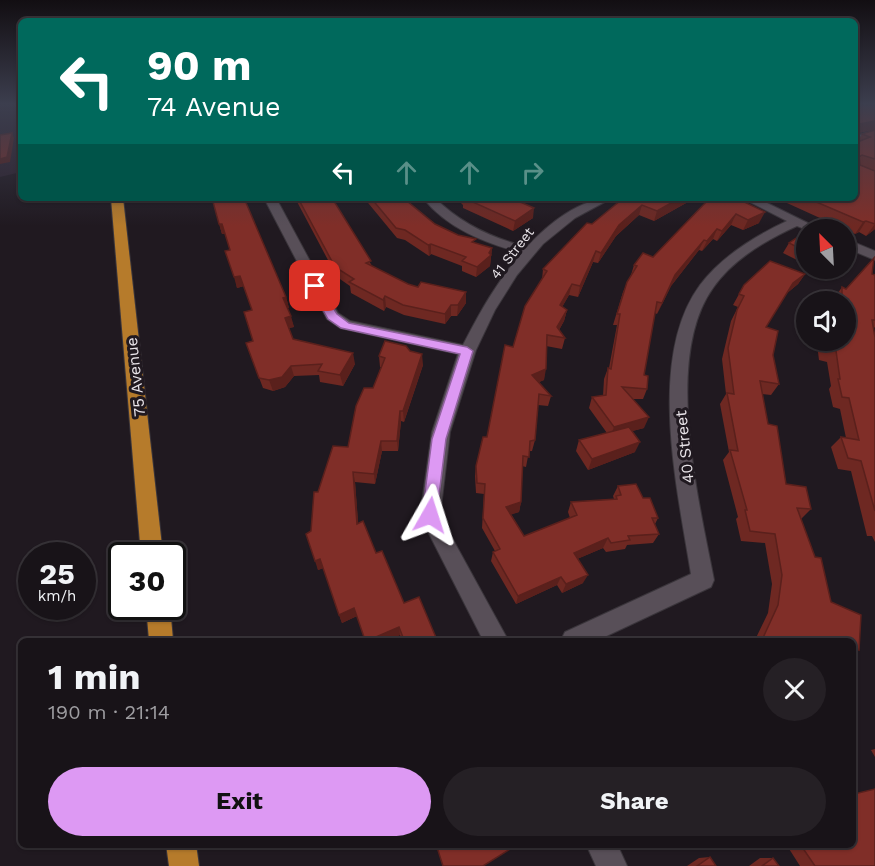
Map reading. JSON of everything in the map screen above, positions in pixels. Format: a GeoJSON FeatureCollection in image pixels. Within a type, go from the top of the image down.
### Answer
{"type":"FeatureCollection","features":[{"type":"Feature","properties":{"kind":"main road","name":"75 Avenue"},"geometry":{"type":"LineString","coordinates":[[117,201],[151,542]]}},
{"type":"Feature","properties":{"kind":"main road"},"geometry":{"type":"LineString","coordinates":[[159,620],[161,638]]}},
{"type":"Feature","properties":{"kind":"main road"},"geometry":{"type":"LineString","coordinates":[[182,848],[184,866]]}},
{"type":"Feature","properties":{"kind":"street"},"geometry":{"type":"LineString","coordinates":[[272,201],[332,316],[345,326],[467,351]]}},
{"type":"Feature","properties":{"kind":"street"},"geometry":{"type":"LineString","coordinates":[[432,201],[447,218],[460,226],[501,243],[529,251]]}},
{"type":"Feature","properties":{"kind":"street","name":"41 Street"},"geometry":{"type":"LineString","coordinates":[[495,638],[430,515],[439,439],[467,351],[490,308],[529,251],[567,216],[600,201]]}},
{"type":"Feature","properties":{"kind":"street"},"geometry":{"type":"LineString","coordinates":[[754,201],[796,221]]}},
{"type":"Feature","properties":{"kind":"street","name":"40 Street"},"geometry":{"type":"LineString","coordinates":[[577,638],[703,580],[689,495],[680,417],[679,395],[689,322],[704,290],[725,265],[752,245],[796,222]]}},
{"type":"Feature","properties":{"kind":"street"},"geometry":{"type":"LineString","coordinates":[[856,247],[875,256]]}},
{"type":"Feature","properties":{"kind":"street"},"geometry":{"type":"LineString","coordinates":[[603,848],[612,866]]}},
{"type":"Feature","properties":{"kind":"shaded area"},"geometry":{"type":"Polygon","coordinates":[[[0,145],[18,145],[18,173],[0,177],[0,145]]]}},
{"type":"Feature","properties":{"kind":"building"},"geometry":{"type":"Polygon","coordinates":[[[0,145],[9,145],[7,157],[0,159],[0,145]]]}},
{"type":"Feature","properties":{"kind":"building"},"geometry":{"type":"Polygon","coordinates":[[[858,145],[875,145],[875,159],[862,155],[859,157],[860,165],[875,171],[875,224],[863,222],[814,201],[858,201],[858,145]]]}},
{"type":"Feature","properties":{"kind":"building"},"geometry":{"type":"Polygon","coordinates":[[[213,201],[245,201],[286,297],[283,298],[291,316],[285,318],[293,339],[353,353],[340,375],[318,371],[322,364],[291,366],[282,377],[269,380],[259,378],[246,343],[253,341],[244,312],[252,310],[240,276],[234,277],[225,251],[230,250],[222,224],[219,224],[213,201]]]}},
{"type":"Feature","properties":{"kind":"building"},"geometry":{"type":"Polygon","coordinates":[[[300,201],[334,201],[371,261],[366,263],[418,287],[421,282],[466,292],[458,305],[451,305],[445,314],[403,305],[385,296],[383,300],[349,282],[354,279],[335,267],[300,201]]]}},
{"type":"Feature","properties":{"kind":"building"},"geometry":{"type":"Polygon","coordinates":[[[374,201],[407,201],[435,224],[458,235],[476,239],[472,242],[492,248],[489,253],[491,255],[477,267],[462,261],[466,257],[431,244],[428,245],[405,230],[396,228],[374,201]]]}},
{"type":"Feature","properties":{"kind":"building"},"geometry":{"type":"Polygon","coordinates":[[[471,201],[518,201],[534,208],[515,221],[471,201]]]}},
{"type":"Feature","properties":{"kind":"building"},"geometry":{"type":"Polygon","coordinates":[[[620,201],[675,201],[657,211],[642,205],[619,225],[601,253],[596,251],[580,286],[572,284],[560,305],[567,310],[557,327],[565,338],[547,335],[546,369],[532,375],[551,396],[539,394],[535,440],[530,441],[529,457],[523,456],[521,502],[506,507],[524,536],[577,515],[571,502],[617,499],[616,496],[621,495],[618,486],[636,484],[643,498],[650,498],[658,518],[652,518],[659,534],[628,536],[630,540],[611,543],[608,538],[574,553],[588,575],[566,584],[561,577],[518,596],[493,552],[500,549],[483,518],[485,484],[477,483],[476,466],[483,437],[487,437],[505,345],[513,347],[525,306],[547,271],[543,269],[587,223],[592,224],[620,201]]]}},
{"type":"Feature","properties":{"kind":"building"},"geometry":{"type":"Polygon","coordinates":[[[707,201],[742,201],[765,212],[748,220],[736,214],[722,231],[717,229],[707,241],[704,240],[675,275],[662,303],[657,302],[644,375],[648,376],[647,389],[622,387],[649,417],[614,427],[592,397],[606,395],[608,368],[611,369],[620,314],[617,314],[627,282],[637,266],[634,265],[643,253],[653,257],[707,201]]]}},
{"type":"Feature","properties":{"kind":"building"},"geometry":{"type":"Polygon","coordinates":[[[796,238],[796,246],[789,243],[796,238]]]}},
{"type":"Feature","properties":{"kind":"building"},"geometry":{"type":"Polygon","coordinates":[[[874,258],[872,274],[875,275],[875,320],[872,320],[875,337],[875,511],[861,461],[848,458],[841,437],[859,440],[849,398],[842,397],[836,351],[856,351],[856,291],[842,291],[842,287],[846,289],[874,258]]]}},
{"type":"Feature","properties":{"kind":"building"},"geometry":{"type":"Polygon","coordinates":[[[770,261],[796,271],[796,279],[798,279],[793,283],[766,327],[778,331],[773,355],[779,384],[760,381],[768,424],[777,426],[786,484],[806,487],[811,509],[797,508],[815,557],[821,558],[831,602],[861,615],[859,650],[856,648],[856,638],[763,638],[778,605],[782,575],[775,534],[750,531],[745,510],[747,510],[730,450],[738,451],[727,393],[734,394],[728,348],[737,310],[744,296],[739,294],[744,285],[770,261]]]}},
{"type":"Feature","properties":{"kind":"building"},"geometry":{"type":"Polygon","coordinates":[[[385,341],[406,346],[410,351],[422,354],[403,411],[400,411],[397,441],[381,441],[374,474],[353,472],[357,524],[363,521],[376,553],[382,551],[404,603],[419,597],[436,638],[403,638],[399,627],[374,638],[364,638],[354,608],[339,615],[320,559],[315,561],[306,534],[311,531],[314,492],[318,492],[333,446],[348,447],[356,406],[364,388],[373,388],[385,358],[379,356],[385,341]]]}},
{"type":"Feature","properties":{"kind":"building"},"geometry":{"type":"Polygon","coordinates":[[[629,427],[640,442],[592,459],[579,440],[629,427]]]}},
{"type":"Feature","properties":{"kind":"building"},"geometry":{"type":"Polygon","coordinates":[[[875,789],[875,866],[815,866],[803,848],[856,848],[856,794],[875,789]]]}},
{"type":"Feature","properties":{"kind":"building"},"geometry":{"type":"Polygon","coordinates":[[[437,848],[512,848],[483,866],[443,866],[437,848]]]}},
{"type":"Feature","properties":{"kind":"building"},"geometry":{"type":"Polygon","coordinates":[[[710,857],[716,866],[697,866],[710,857]]]}},
{"type":"Feature","properties":{"kind":"building"},"geometry":{"type":"Polygon","coordinates":[[[773,858],[779,866],[762,866],[773,858]]]}},
{"type":"Feature","properties":{"kind":"route"},"geometry":{"type":"LineString","coordinates":[[315,286],[332,316],[345,326],[467,351],[439,439],[430,515]]}}]}
